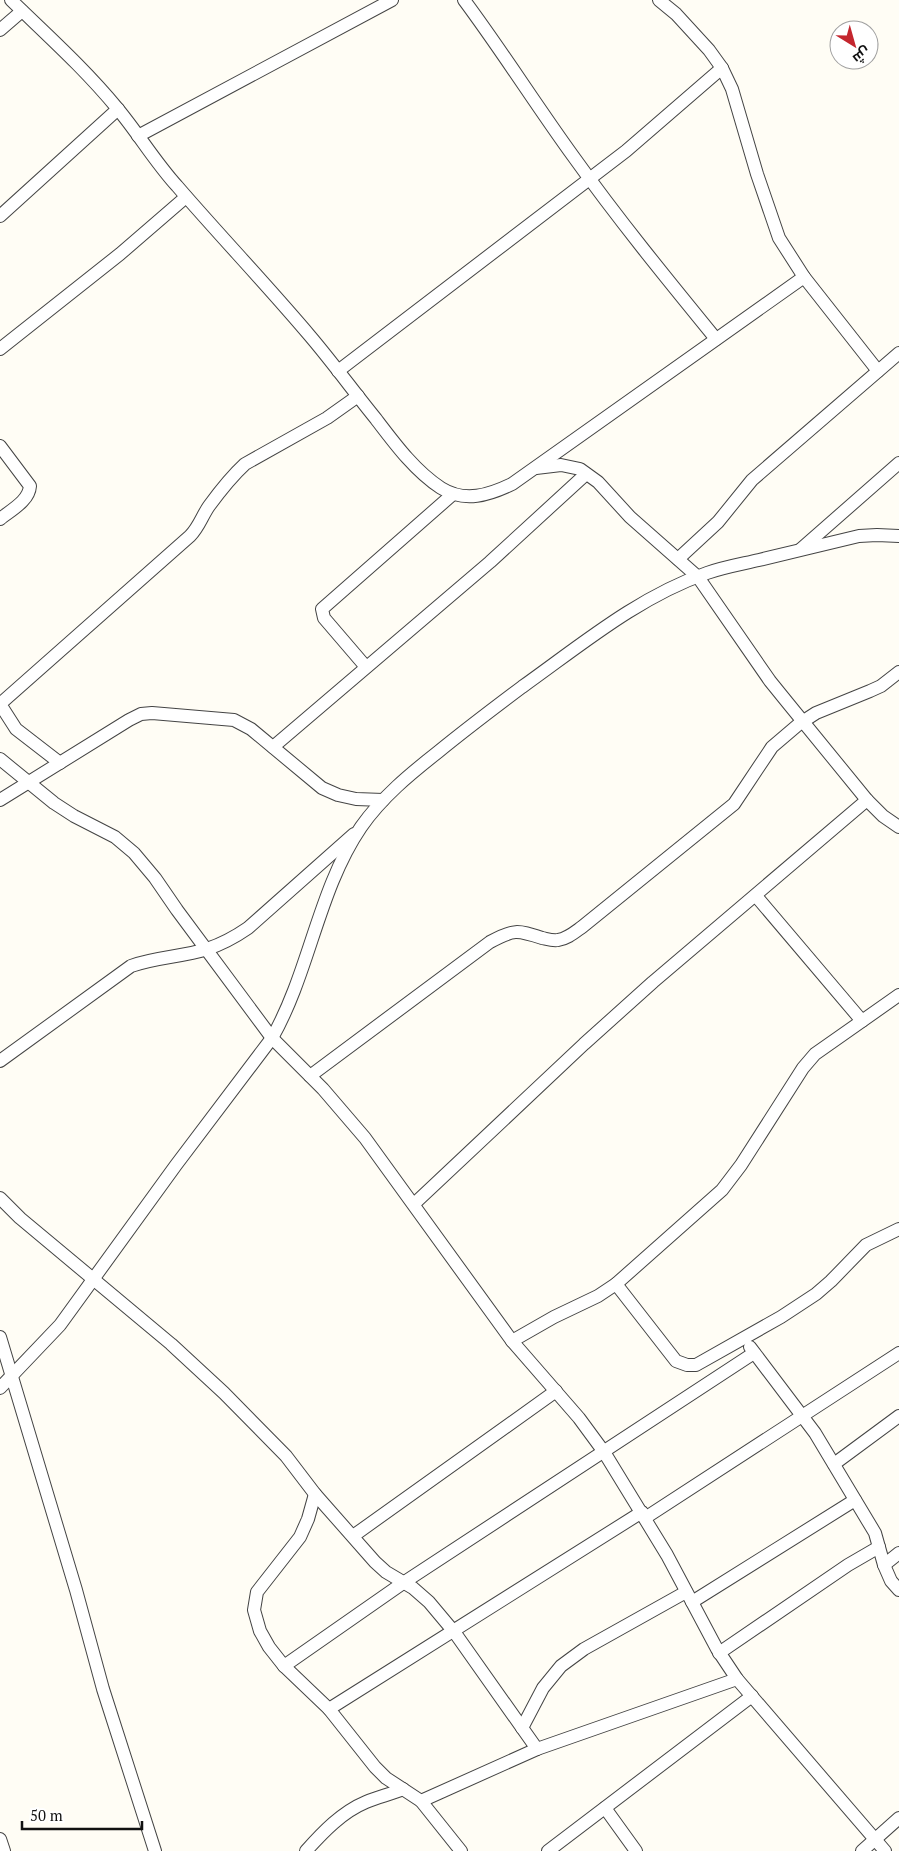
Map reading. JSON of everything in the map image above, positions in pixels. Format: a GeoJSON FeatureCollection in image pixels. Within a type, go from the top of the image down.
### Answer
{"type":"FeatureCollection","features":[{"type":"Feature","properties":{"kind":"street"},"geometry":{"type":"LineString","coordinates":[[11,0],[118,108],[186,197],[274,293],[400,451],[427,477],[441,488],[453,494],[471,497],[491,494],[512,484],[804,276]]}},
{"type":"Feature","properties":{"kind":"street"},"geometry":{"type":"LineString","coordinates":[[138,136],[392,0]]}},
{"type":"Feature","properties":{"kind":"street"},"geometry":{"type":"LineString","coordinates":[[464,0],[590,179],[644,252],[716,339]]}},
{"type":"Feature","properties":{"kind":"street"},"geometry":{"type":"LineString","coordinates":[[659,0],[676,14],[709,50],[722,68],[732,89],[757,174],[779,238],[804,276],[878,371]]}},
{"type":"Feature","properties":{"kind":"street"},"geometry":{"type":"LineString","coordinates":[[0,30],[22,11]]}},
{"type":"Feature","properties":{"kind":"street"},"geometry":{"type":"LineString","coordinates":[[338,371],[626,151],[722,68]]}},
{"type":"Feature","properties":{"kind":"street"},"geometry":{"type":"LineString","coordinates":[[0,216],[118,108]]}},
{"type":"Feature","properties":{"kind":"street"},"geometry":{"type":"LineString","coordinates":[[0,349],[120,254],[186,197]]}},
{"type":"Feature","properties":{"kind":"street"},"geometry":{"type":"LineString","coordinates":[[678,559],[718,522],[752,480],[899,353]]}},
{"type":"Feature","properties":{"kind":"street"},"geometry":{"type":"LineString","coordinates":[[60,763],[16,729],[0,704],[190,536],[208,507],[235,473],[245,464],[327,418],[358,396]]}},
{"type":"Feature","properties":{"kind":"street"},"geometry":{"type":"LineString","coordinates":[[0,446],[30,486],[25,498],[0,519]]}},
{"type":"Feature","properties":{"kind":"street"},"geometry":{"type":"LineString","coordinates":[[800,550],[899,463]]}},
{"type":"Feature","properties":{"kind":"street"},"geometry":{"type":"LineString","coordinates":[[535,468],[560,465],[580,469],[598,482],[630,517],[698,576],[770,681],[867,800],[883,816],[899,828]]}},
{"type":"Feature","properties":{"kind":"street"},"geometry":{"type":"LineString","coordinates":[[273,747],[490,562],[586,474]]}},
{"type":"Feature","properties":{"kind":"street"},"geometry":{"type":"LineString","coordinates":[[366,667],[324,618],[322,609],[453,494]]}},
{"type":"Feature","properties":{"kind":"street"},"geometry":{"type":"LineString","coordinates":[[0,1060],[131,966],[149,960],[206,950],[231,939],[248,928],[361,827],[383,800],[415,770],[480,718],[610,624],[644,602],[709,572],[859,536],[876,534],[899,536]]}},
{"type":"Feature","properties":{"kind":"street"},"geometry":{"type":"LineString","coordinates":[[310,1076],[490,942],[504,934],[520,931],[551,940],[568,937],[734,804],[772,747],[803,721],[828,708],[870,691],[899,672]]}},
{"type":"Feature","properties":{"kind":"street"},"geometry":{"type":"LineString","coordinates":[[0,800],[129,720],[141,714],[152,713],[234,720],[250,729],[322,788],[338,795],[383,800]]}},
{"type":"Feature","properties":{"kind":"street"},"geometry":{"type":"LineString","coordinates":[[0,759],[74,816],[115,837],[134,853],[155,878],[272,1038],[310,1076],[365,1138],[512,1341],[579,1418],[604,1452],[644,1515],[719,1653],[737,1679],[885,1851]]}},
{"type":"Feature","properties":{"kind":"street"},"geometry":{"type":"LineString","coordinates":[[414,1204],[632,1001],[867,800]]}},
{"type":"Feature","properties":{"kind":"street"},"geometry":{"type":"LineString","coordinates":[[0,1388],[60,1324],[170,1172],[272,1038],[284,1017],[317,923],[344,858],[361,827]]}},
{"type":"Feature","properties":{"kind":"street"},"geometry":{"type":"LineString","coordinates":[[756,896],[862,1021]]}},
{"type":"Feature","properties":{"kind":"street"},"geometry":{"type":"LineString","coordinates":[[512,1341],[554,1317],[598,1296],[616,1284],[722,1190],[741,1165],[803,1068],[815,1054],[899,995]]}},
{"type":"Feature","properties":{"kind":"street"},"geometry":{"type":"LineString","coordinates":[[0,1198],[20,1218],[94,1279],[224,1393],[286,1456],[344,1529],[353,1536],[375,1562],[429,1602],[453,1630],[537,1749]]}},
{"type":"Feature","properties":{"kind":"street"},"geometry":{"type":"LineString","coordinates":[[616,1284],[676,1361],[687,1366],[696,1366],[744,1339],[816,1294],[866,1245],[899,1229]]}},
{"type":"Feature","properties":{"kind":"street"},"geometry":{"type":"LineString","coordinates":[[0,1337],[76,1590],[103,1689],[155,1851]]}},
{"type":"Feature","properties":{"kind":"street"},"geometry":{"type":"LineString","coordinates":[[744,1339],[815,1433],[874,1532],[884,1565],[891,1581],[899,1590]]}},
{"type":"Feature","properties":{"kind":"street"},"geometry":{"type":"LineString","coordinates":[[284,1666],[404,1582],[754,1353]]}},
{"type":"Feature","properties":{"kind":"street"},"geometry":{"type":"LineString","coordinates":[[330,1709],[453,1630],[803,1417],[899,1353]]}},
{"type":"Feature","properties":{"kind":"street"},"geometry":{"type":"LineString","coordinates":[[353,1536],[556,1391]]}},
{"type":"Feature","properties":{"kind":"street"},"geometry":{"type":"LineString","coordinates":[[834,1464],[899,1416]]}},
{"type":"Feature","properties":{"kind":"street"},"geometry":{"type":"LineString","coordinates":[[315,1494],[308,1519],[300,1537],[257,1592],[254,1610],[260,1631],[269,1647],[284,1666],[330,1709],[375,1767],[386,1778],[421,1801],[460,1851]]}},
{"type":"Feature","properties":{"kind":"street"},"geometry":{"type":"LineString","coordinates":[[522,1728],[543,1688],[561,1666],[584,1649],[689,1597],[855,1500]]}},
{"type":"Feature","properties":{"kind":"street"},"geometry":{"type":"LineString","coordinates":[[719,1653],[848,1565],[879,1547]]}},
{"type":"Feature","properties":{"kind":"street"},"geometry":{"type":"LineString","coordinates":[[884,1565],[899,1553]]}},
{"type":"Feature","properties":{"kind":"street"},"geometry":{"type":"LineString","coordinates":[[421,1801],[537,1749],[737,1679]]}},
{"type":"Feature","properties":{"kind":"street"},"geometry":{"type":"LineString","coordinates":[[548,1851],[752,1696]]}},
{"type":"Feature","properties":{"kind":"street"},"geometry":{"type":"LineString","coordinates":[[306,1851],[332,1823],[354,1808],[403,1789]]}},
{"type":"Feature","properties":{"kind":"street"},"geometry":{"type":"LineString","coordinates":[[605,1808],[636,1851]]}},
{"type":"Feature","properties":{"kind":"street"},"geometry":{"type":"LineString","coordinates":[[862,1851],[899,1818]]}},
{"type":"Feature","properties":{"kind":"street"},"geometry":{"type":"LineString","coordinates":[[0,1839],[4,1851]]}}]}
